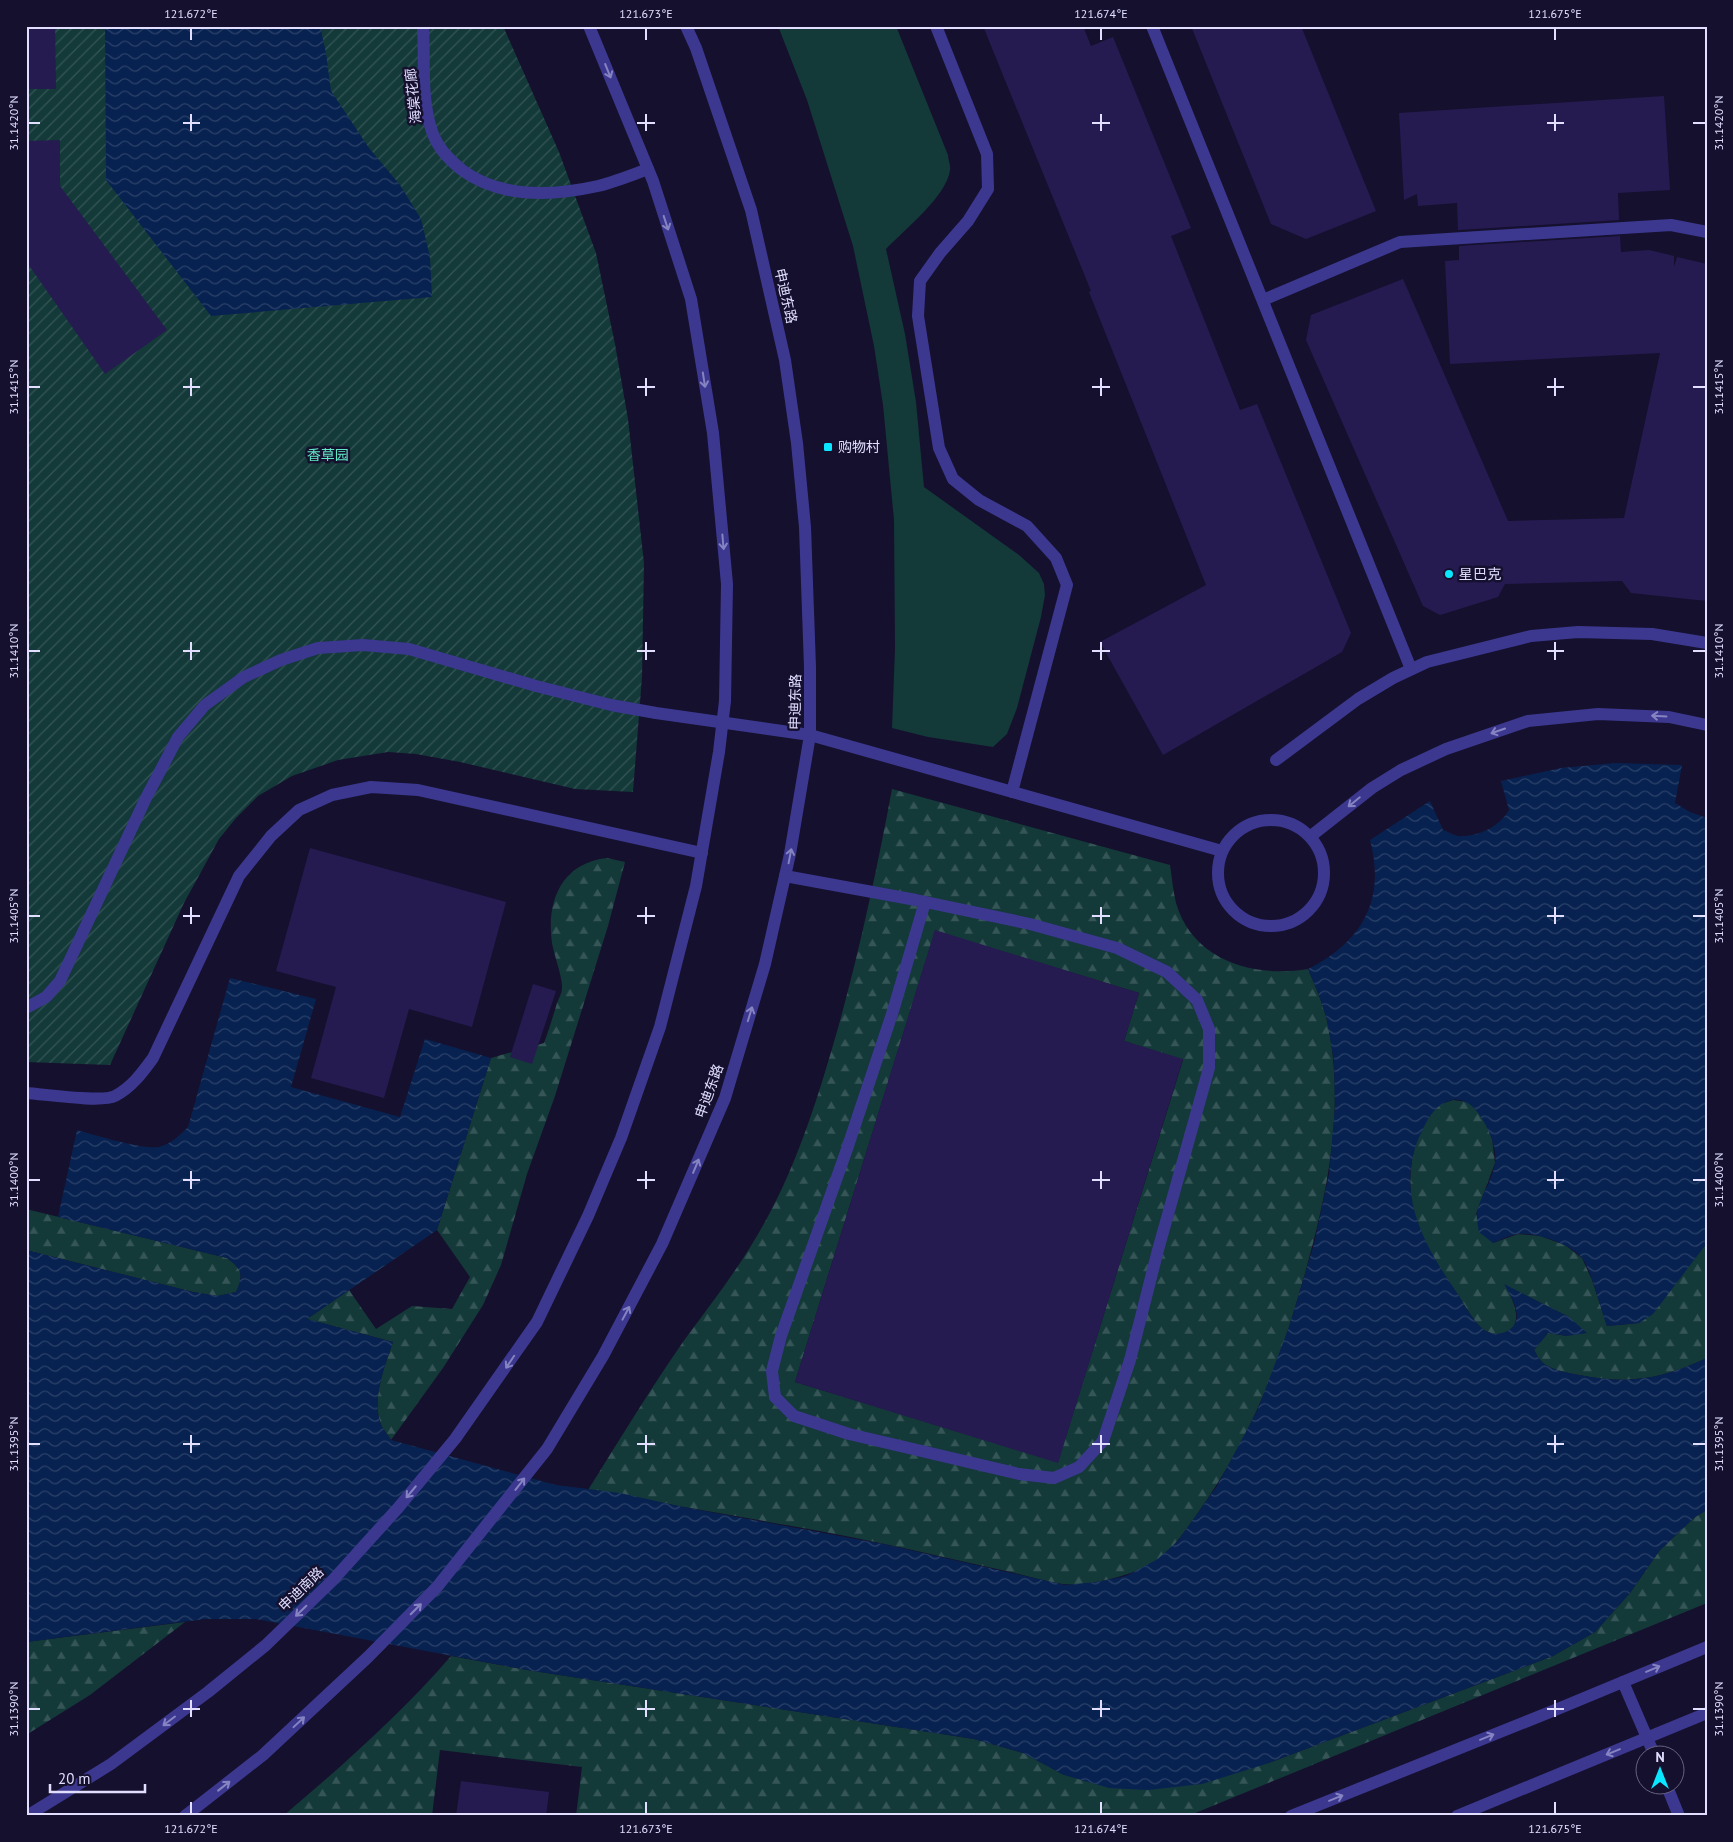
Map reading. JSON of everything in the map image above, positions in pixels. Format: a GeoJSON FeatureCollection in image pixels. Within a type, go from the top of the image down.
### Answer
{"type":"FeatureCollection","features":[{"type":"Feature","properties":{"kind":"street","name":"海棠花廊"},"geometry":{"type":"LineString","coordinates":[[423,26],[425,98],[430,126],[438,147],[452,162],[474,179],[501,189],[528,193],[559,192],[599,186],[648,169]]}},
{"type":"Feature","properties":{"kind":"street"},"geometry":{"type":"LineString","coordinates":[[26,1093],[93,1098],[113,1097],[136,1082],[153,1058],[239,876],[271,836],[299,810],[332,795],[372,786],[418,790],[702,853],[725,701],[727,584],[713,433],[691,299],[648,169],[589,26]]}},
{"type":"Feature","properties":{"kind":"street","name":"申迪东路"},"geometry":{"type":"LineString","coordinates":[[185,1816],[263,1755],[368,1657],[437,1587],[547,1449],[603,1356],[662,1244],[725,1098],[765,964],[785,876],[810,735],[810,667],[805,527],[797,444],[785,360],[751,210],[696,48],[686,26]]}},
{"type":"Feature","properties":{"kind":"street"},"geometry":{"type":"LineString","coordinates":[[936,26],[987,154],[988,189],[968,222],[940,253],[920,281],[918,316],[939,448],[954,479],[979,500],[1027,526],[1056,558],[1067,585],[1012,792]]}},
{"type":"Feature","properties":{"kind":"street"},"geometry":{"type":"LineString","coordinates":[[1152,26],[1411,669]]}},
{"type":"Feature","properties":{"kind":"street"},"geometry":{"type":"LineString","coordinates":[[1263,300],[1400,242],[1671,225],[1707,232]]}},
{"type":"Feature","properties":{"kind":"street"},"geometry":{"type":"LineString","coordinates":[[1276,760],[1358,699],[1393,678],[1427,662],[1540,635],[1578,632],[1652,634],[1707,642]]}},
{"type":"Feature","properties":{"kind":"street"},"geometry":{"type":"LineString","coordinates":[[26,1008],[46,997],[60,981],[146,798],[178,737],[205,705],[244,677],[280,660],[318,648],[363,645],[409,649],[536,686],[611,705],[810,735],[1222,851]]}},
{"type":"Feature","properties":{"kind":"street"},"geometry":{"type":"LineString","coordinates":[[1311,836],[1372,788],[1401,770],[1446,749],[1528,721],[1598,714],[1669,717],[1707,725]]}},
{"type":"Feature","properties":{"kind":"street"},"geometry":{"type":"LineString","coordinates":[[1280,819],[1297,825],[1311,836],[1321,851],[1325,869],[1324,886],[1316,903],[1303,916],[1287,924],[1270,926],[1253,923],[1238,914],[1226,901],[1219,885],[1218,868],[1222,851],[1232,836],[1245,826],[1262,820],[1280,819]]}},
{"type":"Feature","properties":{"kind":"street","name":"申迪南路"},"geometry":{"type":"LineString","coordinates":[[27,1816],[111,1764],[208,1692],[266,1644],[332,1581],[398,1508],[455,1439],[537,1322],[588,1216],[621,1138],[660,1027],[696,886],[702,853]]}},
{"type":"Feature","properties":{"kind":"street"},"geometry":{"type":"LineString","coordinates":[[785,876],[925,902],[1030,924],[1117,948],[1167,972],[1197,1000],[1210,1029],[1210,1068],[1158,1250],[1130,1360],[1103,1441],[1078,1467],[1054,1478],[1019,1474],[849,1434],[794,1416],[775,1397],[772,1371],[781,1336],[894,1011],[925,902]]}},
{"type":"Feature","properties":{"kind":"street"},"geometry":{"type":"LineString","coordinates":[[1291,1816],[1707,1647]]}},
{"type":"Feature","properties":{"kind":"street"},"geometry":{"type":"LineString","coordinates":[[1623,1682],[1650,1744]]}},
{"type":"Feature","properties":{"kind":"street"},"geometry":{"type":"LineString","coordinates":[[1457,1816],[1707,1713]]}},
{"type":"Feature","properties":{"kind":"street"},"geometry":{"type":"LineString","coordinates":[[1670,1794],[1679,1816]]}},
{"type":"Feature","properties":{"kind":"green space","name":"香草园"},"geometry":{"type":"Polygon","coordinates":[[[26,26],[503,26],[559,152],[596,253],[628,419],[644,563],[642,677],[633,792],[575,789],[460,762],[416,754],[388,752],[338,760],[292,776],[258,796],[236,818],[219,839],[184,903],[110,1065],[26,1062],[26,26]]]}},
{"type":"Feature","properties":{"kind":"green space"},"geometry":{"type":"Polygon","coordinates":[[[778,26],[896,26],[948,155],[950,170],[941,191],[924,212],[886,249],[905,334],[916,402],[924,487],[1019,555],[1039,573],[1044,584],[1045,595],[1041,617],[1017,708],[1007,734],[993,747],[928,737],[892,728],[895,648],[894,520],[883,405],[874,346],[853,246],[807,100],[778,26]]]}},
{"type":"Feature","properties":{"kind":"green space"},"geometry":{"type":"Polygon","coordinates":[[[892,789],[1170,865],[1176,903],[1184,923],[1196,939],[1211,952],[1228,961],[1247,967],[1267,971],[1308,969],[1327,1021],[1333,1056],[1335,1092],[1330,1164],[1306,1270],[1278,1360],[1242,1440],[1213,1490],[1184,1533],[1157,1560],[1112,1579],[1086,1584],[1063,1584],[1045,1581],[908,1549],[799,1527],[588,1490],[672,1357],[747,1252],[766,1220],[789,1174],[816,1102],[838,1028],[861,939],[892,789]],[[935,931],[795,1382],[1058,1462],[1183,1060],[1124,1041],[1139,993],[935,931]]]}},
{"type":"Feature","properties":{"kind":"green space"},"geometry":{"type":"Polygon","coordinates":[[[607,858],[625,862],[608,926],[555,1096],[527,1174],[501,1265],[483,1305],[443,1368],[391,1440],[382,1427],[379,1417],[378,1395],[393,1342],[307,1319],[349,1290],[376,1329],[412,1306],[452,1309],[470,1277],[437,1230],[491,1058],[544,1043],[562,990],[552,943],[552,913],[555,899],[560,887],[568,876],[578,868],[591,861],[607,858]]]}},
{"type":"Feature","properties":{"kind":"green space"},"geometry":{"type":"Polygon","coordinates":[[[1453,1100],[1468,1102],[1482,1116],[1492,1138],[1495,1163],[1476,1214],[1493,1243],[1518,1234],[1540,1236],[1565,1245],[1582,1258],[1592,1280],[1607,1326],[1639,1323],[1707,1243],[1707,1358],[1675,1371],[1629,1380],[1597,1378],[1554,1369],[1542,1363],[1534,1350],[1548,1333],[1567,1336],[1569,1317],[1505,1285],[1516,1312],[1515,1324],[1504,1333],[1497,1334],[1482,1329],[1447,1279],[1426,1244],[1418,1226],[1411,1197],[1412,1164],[1420,1133],[1427,1119],[1436,1108],[1453,1100]]]}},
{"type":"Feature","properties":{"kind":"green space"},"geometry":{"type":"Polygon","coordinates":[[[26,1209],[227,1258],[239,1269],[241,1277],[239,1286],[236,1292],[218,1296],[193,1292],[26,1250],[26,1209]]]}},
{"type":"Feature","properties":{"kind":"green space"},"geometry":{"type":"Polygon","coordinates":[[[1707,1510],[1707,1603],[1188,1816],[576,1816],[582,1767],[440,1750],[432,1816],[283,1816],[412,1699],[451,1656],[527,1670],[974,1739],[1023,1753],[1064,1775],[1269,1763],[1553,1656],[1595,1632],[1630,1593],[1660,1550],[1695,1517],[1707,1510]]]}},
{"type":"Feature","properties":{"kind":"green space"},"geometry":{"type":"Polygon","coordinates":[[[185,1622],[90,1695],[26,1735],[26,1642],[185,1622]]]}},
{"type":"Feature","properties":{"kind":"water"},"geometry":{"type":"Polygon","coordinates":[[[105,26],[320,26],[331,91],[369,148],[400,185],[421,219],[430,257],[432,297],[211,316],[106,180],[105,26]]]}},
{"type":"Feature","properties":{"kind":"water"},"geometry":{"type":"Polygon","coordinates":[[[1615,763],[1682,765],[1675,803],[1690,812],[1707,818],[1707,1243],[1653,1314],[1639,1323],[1607,1326],[1589,1271],[1577,1253],[1552,1240],[1534,1235],[1515,1235],[1493,1243],[1479,1232],[1477,1213],[1494,1169],[1495,1149],[1486,1126],[1472,1106],[1461,1100],[1451,1100],[1441,1105],[1431,1115],[1425,1124],[1414,1151],[1410,1173],[1411,1194],[1423,1235],[1433,1255],[1473,1318],[1484,1330],[1500,1334],[1515,1324],[1517,1312],[1504,1284],[1569,1317],[1587,1333],[1567,1336],[1548,1333],[1534,1350],[1542,1363],[1554,1369],[1597,1378],[1629,1380],[1675,1371],[1707,1358],[1707,1510],[1695,1517],[1660,1550],[1630,1593],[1595,1632],[1553,1656],[1269,1763],[1202,1784],[1148,1790],[1109,1788],[1064,1775],[1023,1753],[974,1739],[527,1670],[256,1619],[205,1619],[26,1642],[26,1250],[193,1292],[218,1296],[236,1292],[241,1277],[239,1269],[227,1258],[58,1217],[77,1130],[119,1142],[159,1147],[167,1144],[188,1127],[230,978],[316,999],[291,1087],[400,1117],[425,1039],[491,1058],[437,1230],[307,1319],[393,1342],[386,1361],[378,1395],[379,1417],[382,1427],[391,1440],[556,1485],[620,1493],[683,1507],[883,1544],[1065,1585],[1097,1582],[1126,1576],[1156,1560],[1177,1542],[1217,1486],[1257,1411],[1289,1327],[1314,1244],[1329,1174],[1335,1107],[1334,1061],[1327,1020],[1308,969],[1343,946],[1356,932],[1365,917],[1372,900],[1375,882],[1370,840],[1430,801],[1443,830],[1460,836],[1476,834],[1495,825],[1509,810],[1501,781],[1561,768],[1615,763]]]}},
{"type":"Feature","properties":{"kind":"building"},"geometry":{"type":"Polygon","coordinates":[[[26,26],[55,26],[56,89],[26,89],[26,26]]]}},
{"type":"Feature","properties":{"kind":"building"},"geometry":{"type":"Polygon","coordinates":[[[983,26],[1083,26],[1091,46],[1113,37],[1191,228],[1171,236],[1240,410],[1257,404],[1351,633],[1342,652],[1163,755],[1100,642],[1206,585],[1089,292],[1091,291],[983,26]]]}},
{"type":"Feature","properties":{"kind":"building"},"geometry":{"type":"Polygon","coordinates":[[[1191,26],[1301,26],[1376,211],[1306,239],[1271,224],[1191,26]]]}},
{"type":"Feature","properties":{"kind":"building"},"geometry":{"type":"Polygon","coordinates":[[[1664,96],[1670,190],[1618,193],[1619,220],[1458,230],[1457,203],[1418,206],[1417,194],[1404,200],[1399,113],[1664,96]]]}},
{"type":"Feature","properties":{"kind":"building"},"geometry":{"type":"Polygon","coordinates":[[[60,140],[60,186],[167,330],[105,374],[26,261],[26,141],[60,140]]]}},
{"type":"Feature","properties":{"kind":"building"},"geometry":{"type":"Polygon","coordinates":[[[1620,236],[1621,252],[1649,250],[1674,256],[1674,267],[1677,257],[1707,264],[1707,601],[1631,593],[1622,581],[1505,584],[1498,597],[1440,615],[1423,606],[1306,340],[1311,315],[1403,279],[1508,521],[1624,518],[1660,353],[1450,364],[1445,261],[1459,260],[1459,246],[1620,236]]]}},
{"type":"Feature","properties":{"kind":"building"},"geometry":{"type":"Polygon","coordinates":[[[310,848],[506,902],[472,1027],[409,1009],[384,1098],[311,1078],[336,987],[276,971],[310,848]]]}},
{"type":"Feature","properties":{"kind":"building"},"geometry":{"type":"Polygon","coordinates":[[[935,930],[1139,993],[1124,1041],[1183,1059],[1058,1463],[795,1382],[935,930]]]}},
{"type":"Feature","properties":{"kind":"building"},"geometry":{"type":"Polygon","coordinates":[[[533,984],[556,991],[532,1064],[510,1057],[533,984]]]}},
{"type":"Feature","properties":{"kind":"building"},"geometry":{"type":"Polygon","coordinates":[[[461,1781],[549,1792],[546,1816],[456,1816],[461,1781]]]}},
{"type":"Feature","properties":{"kind":"place","name":"购物村"},"geometry":{"type":"Point","coordinates":[828,447]}},
{"type":"Feature","properties":{"kind":"place","name":"星巴克"},"geometry":{"type":"Point","coordinates":[1449,574]}}]}
